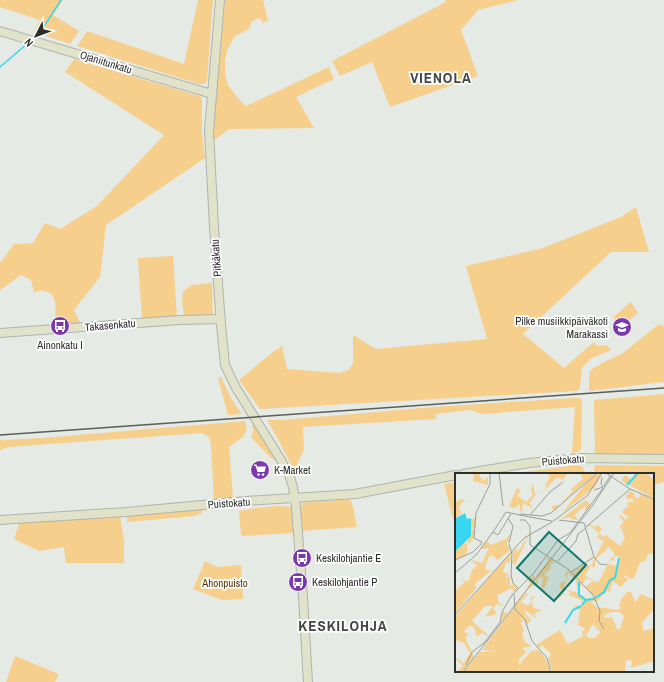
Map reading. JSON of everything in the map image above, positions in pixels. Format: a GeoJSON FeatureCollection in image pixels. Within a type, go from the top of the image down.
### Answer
{"type":"FeatureCollection","features":[{"type":"Feature","properties":{"kind":"street","name":"Pitkäkatu"},"geometry":{"type":"LineString","coordinates":[[220,0],[209,130],[221,319],[226,365],[236,388],[281,460],[290,477],[293,487],[303,598],[308,682]]}},
{"type":"Feature","properties":{"kind":"street","name":"Ojaniitunkatu"},"geometry":{"type":"LineString","coordinates":[[0,31],[212,94]]}},
{"type":"Feature","properties":{"kind":"street","name":"Takasenkatu"},"geometry":{"type":"LineString","coordinates":[[0,333],[180,320],[221,319]]}},
{"type":"Feature","properties":{"kind":"street","name":"Puistokatu"},"geometry":{"type":"LineString","coordinates":[[469,473],[529,463],[579,458],[664,459]]}},
{"type":"Feature","properties":{"kind":"street","name":"Puistokatu"},"geometry":{"type":"LineString","coordinates":[[0,520],[126,512],[227,502],[355,494],[455,475]]}},
{"type":"Feature","properties":{"kind":"green space"},"geometry":{"type":"Polygon","coordinates":[[[0,0],[63,0],[53,15],[79,31],[70,44],[34,32],[40,20],[0,7],[0,0]]]}},
{"type":"Feature","properties":{"kind":"green space"},"geometry":{"type":"Polygon","coordinates":[[[198,0],[213,0],[207,81],[205,84],[199,84],[77,46],[87,31],[184,64],[198,0]]]}},
{"type":"Feature","properties":{"kind":"green space"},"geometry":{"type":"Polygon","coordinates":[[[225,0],[263,0],[268,20],[263,23],[259,18],[252,21],[249,29],[235,36],[228,48],[225,60],[225,73],[228,85],[246,106],[329,67],[334,79],[296,97],[314,128],[229,129],[214,140],[214,119],[225,0]]]}},
{"type":"Feature","properties":{"kind":"green space"},"geometry":{"type":"Polygon","coordinates":[[[445,0],[518,0],[478,10],[461,30],[478,76],[390,107],[372,62],[340,76],[332,61],[446,2],[445,0]]]}},
{"type":"Feature","properties":{"kind":"green space"},"geometry":{"type":"Polygon","coordinates":[[[74,59],[202,97],[202,133],[205,158],[106,225],[100,277],[74,310],[81,325],[62,325],[55,323],[55,304],[52,295],[49,292],[43,291],[34,292],[31,280],[21,275],[0,290],[0,263],[14,244],[33,243],[45,223],[60,229],[97,206],[164,135],[65,72],[74,59]]]}},
{"type":"Feature","properties":{"kind":"green space"},"geometry":{"type":"Polygon","coordinates":[[[636,207],[649,252],[611,252],[523,334],[564,368],[594,342],[598,346],[607,345],[611,350],[590,359],[582,368],[580,388],[577,391],[260,409],[239,380],[282,346],[287,369],[339,373],[349,370],[353,363],[353,335],[376,349],[487,339],[466,266],[543,248],[621,217],[636,207]]]}},
{"type":"Feature","properties":{"kind":"green space"},"geometry":{"type":"Polygon","coordinates":[[[173,256],[177,317],[142,320],[138,258],[173,256]]]}},
{"type":"Feature","properties":{"kind":"green space"},"geometry":{"type":"Polygon","coordinates":[[[212,283],[213,315],[184,316],[182,302],[183,291],[192,285],[212,283]]]}},
{"type":"Feature","properties":{"kind":"green space"},"geometry":{"type":"Polygon","coordinates":[[[631,302],[638,313],[623,325],[618,319],[616,320],[613,317],[631,302]]]}},
{"type":"Feature","properties":{"kind":"green space"},"geometry":{"type":"Polygon","coordinates":[[[659,324],[664,326],[664,382],[589,391],[589,373],[592,369],[623,353],[659,324]]]}},
{"type":"Feature","properties":{"kind":"green space"},"geometry":{"type":"Polygon","coordinates":[[[221,377],[231,398],[242,414],[228,415],[218,378],[221,377]]]}},
{"type":"Feature","properties":{"kind":"green space"},"geometry":{"type":"Polygon","coordinates":[[[664,394],[664,456],[595,456],[594,400],[664,394]]]}},
{"type":"Feature","properties":{"kind":"green space"},"geometry":{"type":"Polygon","coordinates":[[[580,398],[582,401],[581,449],[578,452],[572,453],[575,407],[482,414],[470,410],[436,414],[436,419],[303,427],[304,450],[294,471],[267,420],[282,420],[434,407],[580,398]]]}},
{"type":"Feature","properties":{"kind":"green space"},"geometry":{"type":"Polygon","coordinates":[[[245,421],[245,434],[229,447],[232,500],[214,502],[211,445],[209,437],[202,433],[8,447],[0,450],[0,440],[42,438],[245,421]]]}},
{"type":"Feature","properties":{"kind":"green space"},"geometry":{"type":"Polygon","coordinates":[[[252,421],[278,462],[270,457],[251,437],[253,431],[252,421]]]}},
{"type":"Feature","properties":{"kind":"green space"},"geometry":{"type":"Polygon","coordinates":[[[577,465],[582,467],[586,473],[516,473],[577,465]]]}},
{"type":"Feature","properties":{"kind":"green space"},"geometry":{"type":"Polygon","coordinates":[[[595,465],[664,466],[664,482],[654,485],[654,473],[595,473],[595,465]]]}},
{"type":"Feature","properties":{"kind":"green space"},"geometry":{"type":"Polygon","coordinates":[[[455,482],[455,519],[453,519],[444,484],[455,482]]]}},
{"type":"Feature","properties":{"kind":"green space"},"geometry":{"type":"Polygon","coordinates":[[[350,500],[357,527],[301,531],[300,508],[303,503],[350,500]]]}},
{"type":"Feature","properties":{"kind":"green space"},"geometry":{"type":"Polygon","coordinates":[[[277,506],[291,507],[293,510],[293,533],[242,536],[239,511],[277,506]]]}},
{"type":"Feature","properties":{"kind":"green space"},"geometry":{"type":"Polygon","coordinates":[[[203,508],[202,513],[195,516],[127,522],[127,514],[203,508]]]}},
{"type":"Feature","properties":{"kind":"green space"},"geometry":{"type":"Polygon","coordinates":[[[120,515],[124,540],[124,563],[66,563],[64,547],[39,551],[14,539],[20,521],[120,515]]]}},
{"type":"Feature","properties":{"kind":"green space","name":"Ahonpuisto"},"geometry":{"type":"Polygon","coordinates":[[[205,561],[217,567],[241,565],[243,599],[222,600],[193,589],[205,561]]]}},
{"type":"Feature","properties":{"kind":"green space"},"geometry":{"type":"Polygon","coordinates":[[[15,656],[59,674],[55,682],[6,682],[15,656]]]}},
{"type":"Feature","properties":{"kind":"waterway"},"geometry":{"type":"LineString","coordinates":[[39,34],[61,0]]}},
{"type":"Feature","properties":{"kind":"waterway"},"geometry":{"type":"LineString","coordinates":[[0,67],[28,43]]}},
{"type":"Feature","properties":{"kind":"railway"},"geometry":{"type":"LineString","coordinates":[[0,435],[664,388]]}},
{"type":"Feature","properties":{"kind":"place","name":"Ainonkatu I"},"geometry":{"type":"Point","coordinates":[60,326]}},
{"type":"Feature","properties":{"kind":"place","name":"Pilke musiikkipäiväkoti Marakassi"},"geometry":{"type":"Point","coordinates":[622,327]}},
{"type":"Feature","properties":{"kind":"place","name":"K-Market"},"geometry":{"type":"Point","coordinates":[260,470]}},
{"type":"Feature","properties":{"kind":"place","name":"Keskilohjantie E"},"geometry":{"type":"Point","coordinates":[302,558]}},
{"type":"Feature","properties":{"kind":"place","name":"Keskilohjantie P"},"geometry":{"type":"Point","coordinates":[298,582]}},
{"type":"Feature","properties":{"kind":"district","name":"VIENOLA"},"geometry":{"type":"Point","coordinates":[441,77]}},
{"type":"Feature","properties":{"kind":"district","name":"KESKILOHJA"},"geometry":{"type":"Point","coordinates":[343,625]}}]}
